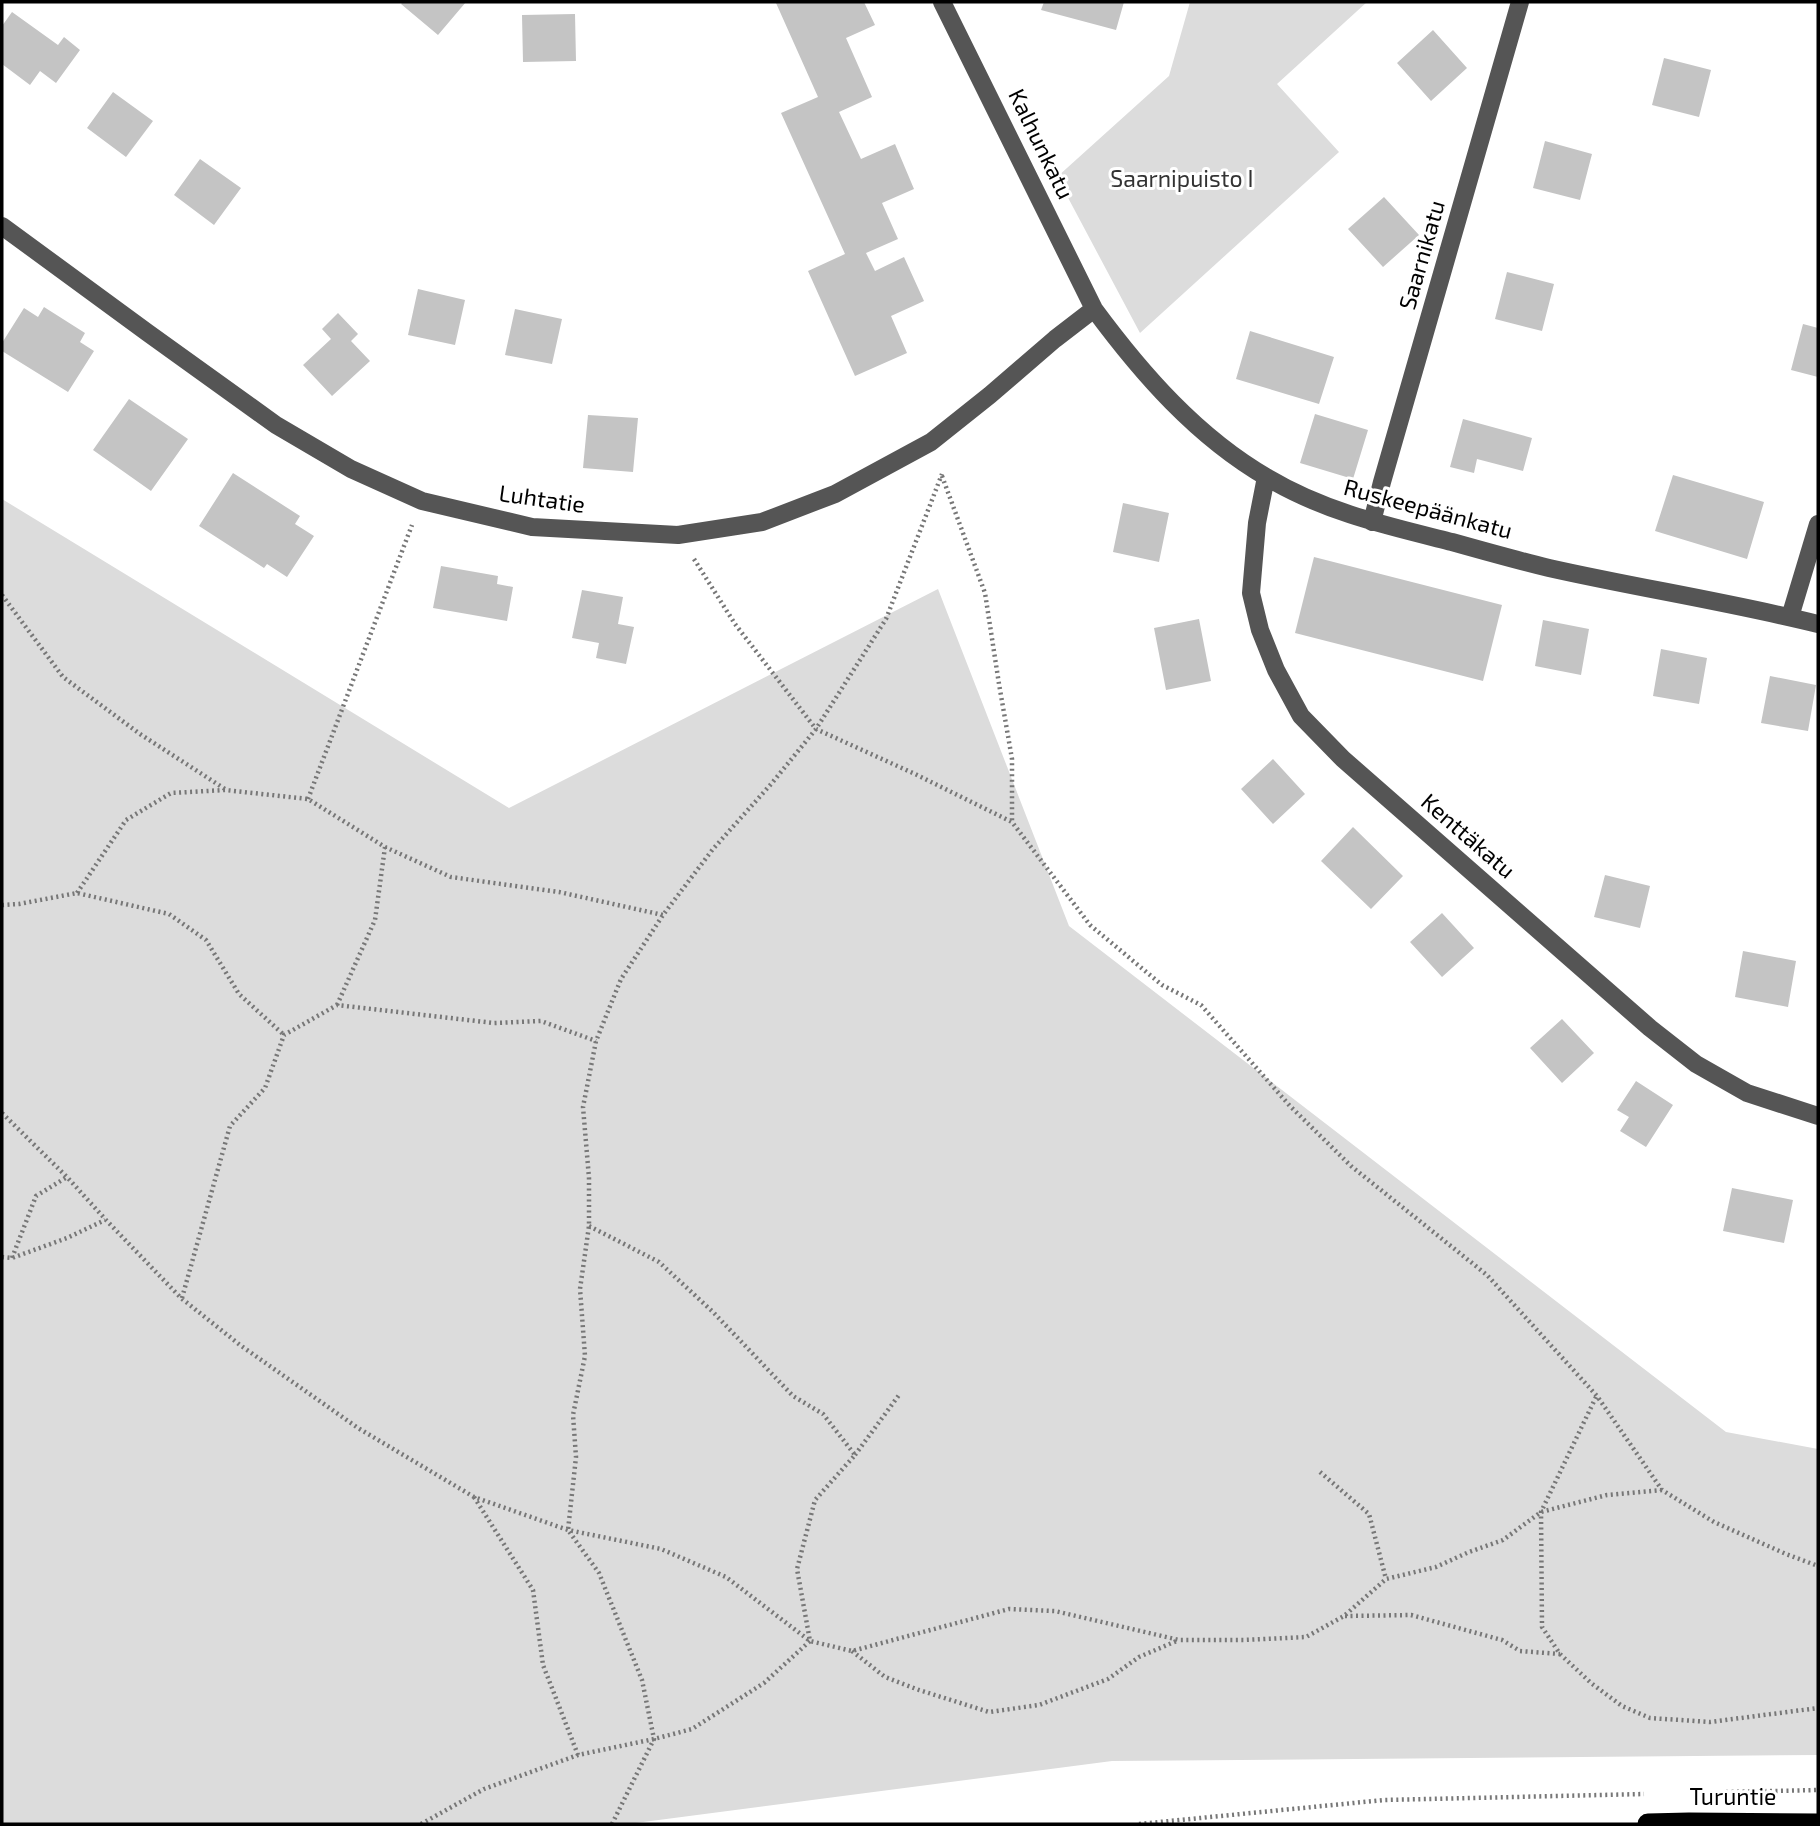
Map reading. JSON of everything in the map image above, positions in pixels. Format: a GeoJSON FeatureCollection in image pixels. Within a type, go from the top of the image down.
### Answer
{"type":"FeatureCollection","features":[{"type":"Feature","properties":{"kind":"highway","name":"Turuntie"},"geometry":{"type":"LineString","coordinates":[[1648,1824],[1818,1824]]}},
{"type":"Feature","properties":{"kind":"street","name":"Kalhunkatu"},"geometry":{"type":"LineString","coordinates":[[942,2],[1094,309]]}},
{"type":"Feature","properties":{"kind":"street","name":"Saarnikatu"},"geometry":{"type":"LineString","coordinates":[[1372,522],[1520,2]]}},
{"type":"Feature","properties":{"kind":"street","name":"Luhtatie"},"geometry":{"type":"LineString","coordinates":[[2,226],[276,425],[351,469],[422,501],[532,527],[678,535],[762,522],[835,494],[931,442],[1094,309]]}},
{"type":"Feature","properties":{"kind":"street","name":"Ruskeepäänkatu"},"geometry":{"type":"LineString","coordinates":[[1094,309],[1127,354],[1177,408],[1225,448],[1266,477],[1312,502],[1372,522],[1549,568],[1818,624]]}},
{"type":"Feature","properties":{"kind":"street","name":"Kenttäkatu"},"geometry":{"type":"LineString","coordinates":[[1266,477],[1257,523],[1251,593],[1260,629],[1276,670],[1301,716],[1343,759],[1650,1028],[1696,1064],[1747,1093],[1818,1116]]}},
{"type":"Feature","properties":{"kind":"street"},"geometry":{"type":"LineString","coordinates":[[1790,617],[1818,524]]}},
{"type":"Feature","properties":{"kind":"path"},"geometry":{"type":"LineString","coordinates":[[931,442],[985,593],[1012,759],[1012,822]]}},
{"type":"Feature","properties":{"kind":"path"},"geometry":{"type":"LineString","coordinates":[[612,1824],[654,1739],[642,1680],[599,1573],[568,1530],[576,1457],[573,1415],[585,1356],[580,1289],[589,1226],[589,1178],[583,1107],[596,1041],[621,979],[663,915],[713,849],[816,729],[886,619],[942,474]]}},
{"type":"Feature","properties":{"kind":"path"},"geometry":{"type":"LineString","coordinates":[[308,799],[422,501]]}},
{"type":"Feature","properties":{"kind":"path"},"geometry":{"type":"LineString","coordinates":[[678,535],[735,624],[816,729],[1012,822],[1090,925],[1162,985],[1201,1005],[1290,1107],[1351,1166],[1487,1275],[1597,1396],[1662,1490],[1714,1522],[1818,1566]]}},
{"type":"Feature","properties":{"kind":"path"},"geometry":{"type":"LineString","coordinates":[[2,595],[63,677],[140,734],[225,790]]}},
{"type":"Feature","properties":{"kind":"path"},"geometry":{"type":"LineString","coordinates":[[77,893],[126,820],[171,793],[225,790],[308,799],[385,847],[451,877],[559,892],[663,915]]}},
{"type":"Feature","properties":{"kind":"path"},"geometry":{"type":"LineString","coordinates":[[337,1005],[375,920],[385,847]]}},
{"type":"Feature","properties":{"kind":"path"},"geometry":{"type":"LineString","coordinates":[[2,905],[77,893],[169,914],[206,940],[239,994],[284,1035]]}},
{"type":"Feature","properties":{"kind":"path"},"geometry":{"type":"LineString","coordinates":[[181,1298],[230,1126],[265,1088],[284,1035],[337,1005],[494,1023],[541,1021],[596,1041]]}},
{"type":"Feature","properties":{"kind":"path"},"geometry":{"type":"LineString","coordinates":[[2,1113],[181,1298],[240,1345],[358,1428],[474,1497],[568,1530],[662,1549],[726,1577],[810,1641],[852,1651],[885,1677],[989,1712],[1051,1701],[1108,1679],[1139,1657],[1180,1640]]}},
{"type":"Feature","properties":{"kind":"path"},"geometry":{"type":"LineString","coordinates":[[12,1258],[36,1196],[66,1177]]}},
{"type":"Feature","properties":{"kind":"path"},"geometry":{"type":"LineString","coordinates":[[2,1257],[12,1258],[106,1220]]}},
{"type":"Feature","properties":{"kind":"path"},"geometry":{"type":"LineString","coordinates":[[589,1226],[659,1262],[713,1312],[793,1396],[823,1414],[855,1455]]}},
{"type":"Feature","properties":{"kind":"path"},"geometry":{"type":"LineString","coordinates":[[810,1641],[797,1569],[815,1500],[855,1455],[899,1395]]}},
{"type":"Feature","properties":{"kind":"path"},"geometry":{"type":"LineString","coordinates":[[1597,1396],[1541,1511],[1542,1627],[1560,1654],[1591,1683],[1622,1706],[1650,1718],[1710,1722],[1818,1708]]}},
{"type":"Feature","properties":{"kind":"path"},"geometry":{"type":"LineString","coordinates":[[1320,1472],[1369,1514],[1386,1579]]}},
{"type":"Feature","properties":{"kind":"path"},"geometry":{"type":"LineString","coordinates":[[852,1651],[1009,1609],[1055,1611],[1180,1640],[1306,1637],[1344,1616],[1386,1579],[1436,1567],[1503,1540],[1541,1511],[1607,1495],[1662,1490]]}},
{"type":"Feature","properties":{"kind":"path"},"geometry":{"type":"LineString","coordinates":[[474,1497],[533,1590],[543,1665],[578,1755]]}},
{"type":"Feature","properties":{"kind":"path"},"geometry":{"type":"LineString","coordinates":[[1344,1616],[1411,1615],[1502,1640],[1520,1651],[1560,1654]]}},
{"type":"Feature","properties":{"kind":"path"},"geometry":{"type":"LineString","coordinates":[[421,1824],[484,1789],[578,1755],[692,1729],[764,1683],[810,1641]]}},
{"type":"Feature","properties":{"kind":"path"},"geometry":{"type":"LineString","coordinates":[[1723,1792],[1818,1790]]}},
{"type":"Feature","properties":{"kind":"path"},"geometry":{"type":"LineString","coordinates":[[1139,1824],[1384,1800],[1655,1794]]}},
{"type":"Feature","properties":{"kind":"green space","name":"Saarnipuisto I"},"geometry":{"type":"Polygon","coordinates":[[[1190,2],[1367,2],[1277,84],[1339,152],[1140,333],[1057,177],[1169,76],[1190,2]]]}},
{"type":"Feature","properties":{"kind":"green space"},"geometry":{"type":"Polygon","coordinates":[[[2,499],[509,808],[938,589],[1069,926],[1726,1432],[1818,1449],[1818,1755],[1112,1761],[628,1824],[2,1824],[2,499]]]}},
{"type":"Feature","properties":{"kind":"building"},"geometry":{"type":"Polygon","coordinates":[[[466,2],[438,35],[401,4],[466,2]]]}},
{"type":"Feature","properties":{"kind":"building"},"geometry":{"type":"Polygon","coordinates":[[[864,2],[875,25],[846,38],[872,97],[839,112],[861,159],[895,144],[914,189],[882,203],[898,239],[866,253],[875,271],[904,257],[924,301],[891,316],[907,353],[855,376],[808,271],[845,254],[781,113],[818,97],[776,3],[864,2]]]}},
{"type":"Feature","properties":{"kind":"building"},"geometry":{"type":"Polygon","coordinates":[[[1044,2],[1124,2],[1116,30],[1041,10],[1044,2]]]}},
{"type":"Feature","properties":{"kind":"building"},"geometry":{"type":"Polygon","coordinates":[[[12,12],[58,45],[64,37],[80,50],[56,83],[40,71],[30,85],[2,64],[2,26],[12,12]]]}},
{"type":"Feature","properties":{"kind":"building"},"geometry":{"type":"Polygon","coordinates":[[[575,14],[576,61],[523,62],[522,15],[575,14]]]}},
{"type":"Feature","properties":{"kind":"building"},"geometry":{"type":"Polygon","coordinates":[[[1433,30],[1467,68],[1431,101],[1397,63],[1433,30]]]}},
{"type":"Feature","properties":{"kind":"building"},"geometry":{"type":"Polygon","coordinates":[[[1664,58],[1711,70],[1699,117],[1652,105],[1664,58]]]}},
{"type":"Feature","properties":{"kind":"building"},"geometry":{"type":"Polygon","coordinates":[[[113,92],[153,121],[126,157],[87,128],[113,92]]]}},
{"type":"Feature","properties":{"kind":"building"},"geometry":{"type":"Polygon","coordinates":[[[1545,141],[1592,154],[1580,200],[1533,188],[1545,141]]]}},
{"type":"Feature","properties":{"kind":"building"},"geometry":{"type":"Polygon","coordinates":[[[200,159],[241,188],[214,225],[174,195],[200,159]]]}},
{"type":"Feature","properties":{"kind":"building"},"geometry":{"type":"Polygon","coordinates":[[[1384,197],[1419,235],[1383,267],[1348,229],[1384,197]]]}},
{"type":"Feature","properties":{"kind":"building"},"geometry":{"type":"Polygon","coordinates":[[[1507,272],[1554,284],[1542,331],[1495,319],[1507,272]]]}},
{"type":"Feature","properties":{"kind":"building"},"geometry":{"type":"Polygon","coordinates":[[[418,289],[465,300],[455,345],[408,335],[418,289]]]}},
{"type":"Feature","properties":{"kind":"building"},"geometry":{"type":"Polygon","coordinates":[[[44,307],[85,333],[80,342],[94,351],[68,392],[2,351],[2,343],[24,308],[38,317],[44,307]]]}},
{"type":"Feature","properties":{"kind":"building"},"geometry":{"type":"Polygon","coordinates":[[[515,309],[562,319],[552,364],[505,355],[515,309]]]}},
{"type":"Feature","properties":{"kind":"building"},"geometry":{"type":"Polygon","coordinates":[[[338,313],[358,334],[351,341],[370,361],[332,396],[303,365],[331,339],[322,329],[338,313]]]}},
{"type":"Feature","properties":{"kind":"building"},"geometry":{"type":"Polygon","coordinates":[[[1803,324],[1818,328],[1818,377],[1791,370],[1803,324]]]}},
{"type":"Feature","properties":{"kind":"building"},"geometry":{"type":"Polygon","coordinates":[[[1250,331],[1334,357],[1319,404],[1236,379],[1250,331]]]}},
{"type":"Feature","properties":{"kind":"building"},"geometry":{"type":"Polygon","coordinates":[[[129,399],[188,439],[151,491],[93,450],[129,399]]]}},
{"type":"Feature","properties":{"kind":"building"},"geometry":{"type":"Polygon","coordinates":[[[1315,414],[1368,430],[1353,479],[1300,463],[1315,414]]]}},
{"type":"Feature","properties":{"kind":"building"},"geometry":{"type":"Polygon","coordinates":[[[588,415],[638,418],[633,472],[583,468],[588,415]]]}},
{"type":"Feature","properties":{"kind":"building"},"geometry":{"type":"Polygon","coordinates":[[[1463,419],[1532,438],[1523,471],[1477,459],[1474,473],[1450,467],[1463,419]]]}},
{"type":"Feature","properties":{"kind":"building"},"geometry":{"type":"Polygon","coordinates":[[[233,473],[300,516],[295,524],[314,536],[287,577],[267,564],[264,568],[199,526],[233,473]]]}},
{"type":"Feature","properties":{"kind":"building"},"geometry":{"type":"Polygon","coordinates":[[[1673,475],[1764,502],[1747,559],[1655,531],[1673,475]]]}},
{"type":"Feature","properties":{"kind":"building"},"geometry":{"type":"Polygon","coordinates":[[[1123,503],[1169,513],[1159,562],[1113,552],[1123,503]]]}},
{"type":"Feature","properties":{"kind":"building"},"geometry":{"type":"Polygon","coordinates":[[[1314,557],[1502,605],[1483,681],[1295,633],[1314,557]]]}},
{"type":"Feature","properties":{"kind":"building"},"geometry":{"type":"Polygon","coordinates":[[[441,566],[498,576],[497,584],[513,587],[507,621],[433,608],[441,566]]]}},
{"type":"Feature","properties":{"kind":"building"},"geometry":{"type":"Polygon","coordinates":[[[582,590],[623,597],[618,624],[634,627],[626,664],[596,658],[599,643],[572,638],[582,590]]]}},
{"type":"Feature","properties":{"kind":"building"},"geometry":{"type":"Polygon","coordinates":[[[1199,619],[1211,681],[1166,690],[1154,628],[1199,619]]]}},
{"type":"Feature","properties":{"kind":"building"},"geometry":{"type":"Polygon","coordinates":[[[1543,620],[1589,629],[1581,675],[1535,666],[1543,620]]]}},
{"type":"Feature","properties":{"kind":"building"},"geometry":{"type":"Polygon","coordinates":[[[1661,649],[1707,658],[1699,704],[1653,696],[1661,649]]]}},
{"type":"Feature","properties":{"kind":"building"},"geometry":{"type":"Polygon","coordinates":[[[1770,676],[1816,685],[1808,731],[1761,723],[1770,676]]]}},
{"type":"Feature","properties":{"kind":"building"},"geometry":{"type":"Polygon","coordinates":[[[1273,759],[1305,794],[1273,824],[1241,789],[1273,759]]]}},
{"type":"Feature","properties":{"kind":"building"},"geometry":{"type":"Polygon","coordinates":[[[1353,827],[1403,876],[1371,909],[1321,861],[1353,827]]]}},
{"type":"Feature","properties":{"kind":"building"},"geometry":{"type":"Polygon","coordinates":[[[1605,875],[1650,886],[1640,928],[1594,917],[1605,875]]]}},
{"type":"Feature","properties":{"kind":"building"},"geometry":{"type":"Polygon","coordinates":[[[1442,913],[1474,948],[1442,977],[1410,942],[1442,913]]]}},
{"type":"Feature","properties":{"kind":"building"},"geometry":{"type":"Polygon","coordinates":[[[1743,951],[1796,961],[1788,1007],[1735,997],[1743,951]]]}},
{"type":"Feature","properties":{"kind":"building"},"geometry":{"type":"Polygon","coordinates":[[[1562,1019],[1594,1053],[1562,1083],[1530,1048],[1562,1019]]]}},
{"type":"Feature","properties":{"kind":"building"},"geometry":{"type":"Polygon","coordinates":[[[1636,1081],[1673,1105],[1646,1147],[1620,1131],[1629,1117],[1617,1110],[1636,1081]]]}},
{"type":"Feature","properties":{"kind":"building"},"geometry":{"type":"Polygon","coordinates":[[[1732,1188],[1793,1200],[1784,1243],[1723,1231],[1732,1188]]]}}]}
